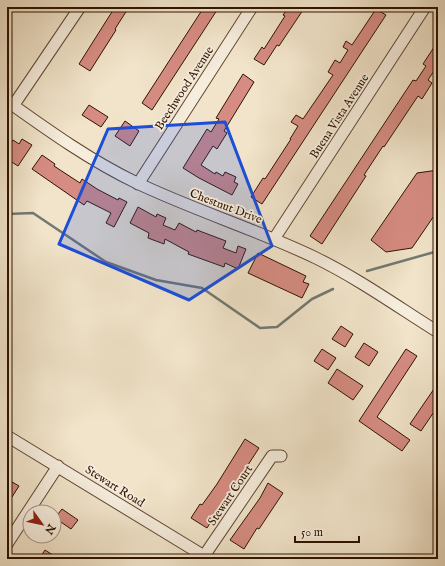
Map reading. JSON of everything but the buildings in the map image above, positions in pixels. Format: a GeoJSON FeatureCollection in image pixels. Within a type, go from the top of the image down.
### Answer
{"type":"FeatureCollection","features":[{"type":"Feature","properties":{"kind":"street"},"geometry":{"type":"LineString","coordinates":[[10,103],[80,7]]}},
{"type":"Feature","properties":{"kind":"street","name":"Beechwood Avenue"},"geometry":{"type":"LineString","coordinates":[[138,184],[252,7]]}},
{"type":"Feature","properties":{"kind":"street","name":"Buena Vista Avenue"},"geometry":{"type":"LineString","coordinates":[[274,239],[425,7]]}},
{"type":"Feature","properties":{"kind":"street","name":"Chestnut Drive"},"geometry":{"type":"LineString","coordinates":[[10,103],[82,154],[138,184],[274,239],[318,259],[372,289],[438,332]]}},
{"type":"Feature","properties":{"kind":"street","name":"Stewart Road"},"geometry":{"type":"LineString","coordinates":[[7,436],[206,557]]}},
{"type":"Feature","properties":{"kind":"street","name":"Stewart Court"},"geometry":{"type":"LineString","coordinates":[[206,557],[272,456],[282,456]]}},
{"type":"Feature","properties":{"kind":"street"},"geometry":{"type":"LineString","coordinates":[[7,544],[58,466]]}},
{"type":"Feature","properties":{"kind":"highlighted area"},"geometry":{"type":"Polygon","coordinates":[[[225,122],[272,246],[189,300],[59,244],[108,129],[225,122]]]}},
{"type":"Feature","properties":{"kind":"waterway"},"geometry":{"type":"LineString","coordinates":[[7,214],[33,213],[106,262],[156,280],[202,288],[260,328],[277,327],[312,299],[333,289]]}},
{"type":"Feature","properties":{"kind":"waterway"},"geometry":{"type":"LineString","coordinates":[[367,271],[438,251]]}}]}
